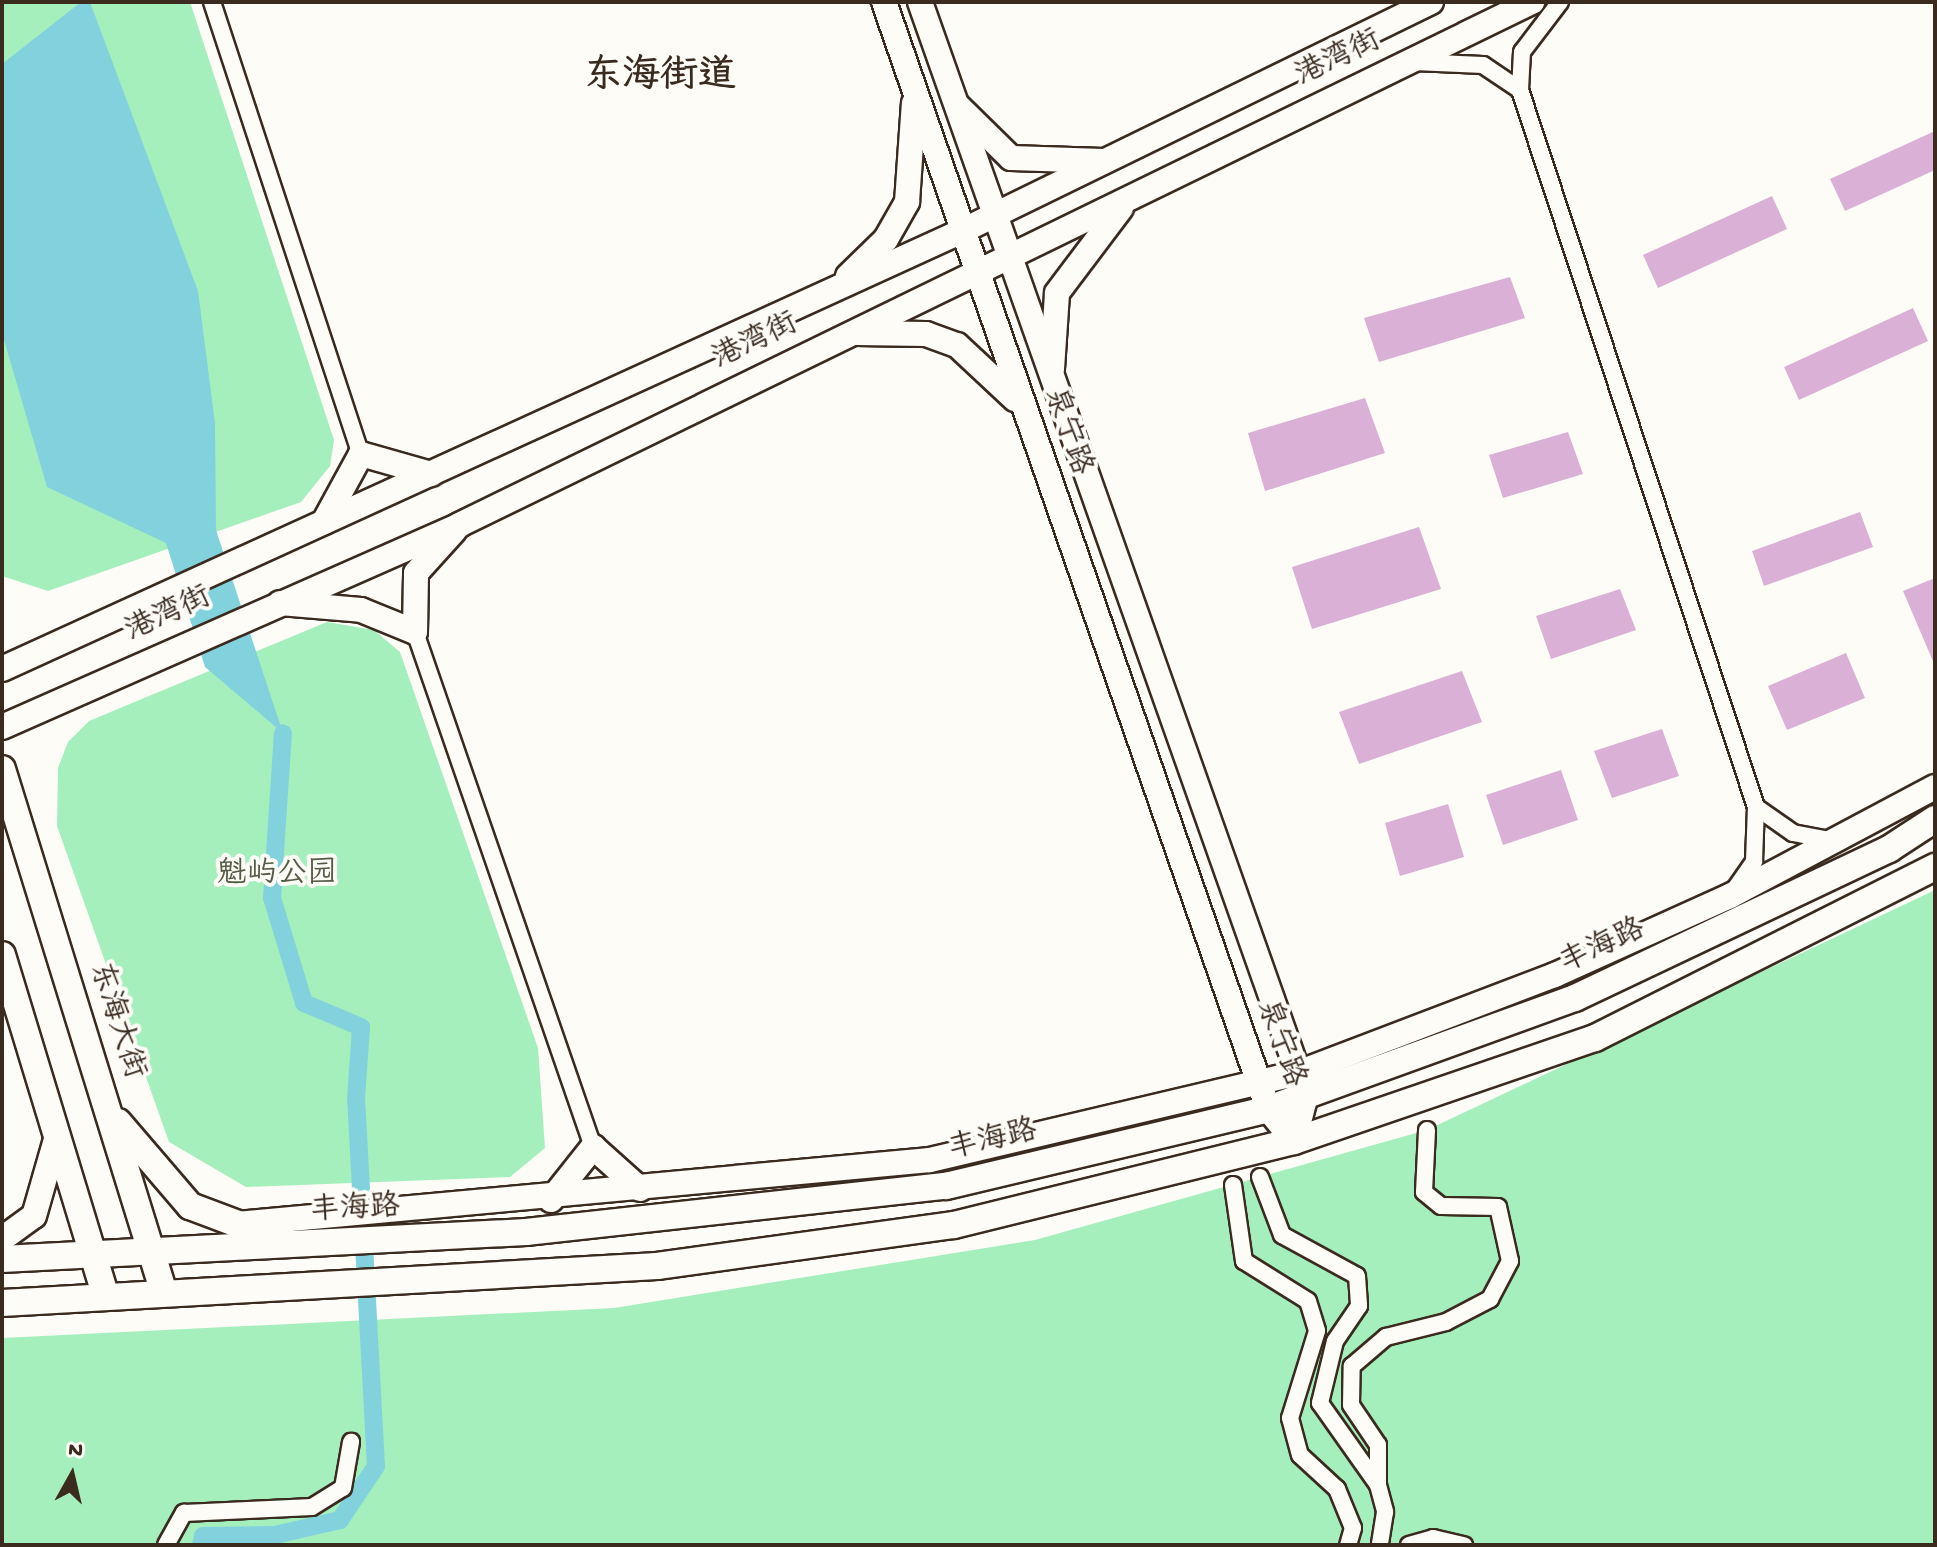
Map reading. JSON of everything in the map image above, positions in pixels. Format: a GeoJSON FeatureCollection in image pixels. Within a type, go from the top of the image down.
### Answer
{"type":"FeatureCollection","features":[{"type":"Feature","properties":{"kind":"main road","name":"东海大街"},"geometry":{"type":"LineString","coordinates":[[2,769],[112,1116],[164,1293]]}},
{"type":"Feature","properties":{"kind":"main road","name":"丰海路"},"geometry":{"type":"LineString","coordinates":[[4,1242],[94,1258],[152,1251],[296,1246],[526,1232],[946,1186],[1268,1109],[1302,1084],[1575,998],[1889,849],[1935,819]]}},
{"type":"Feature","properties":{"kind":"main road"},"geometry":{"type":"LineString","coordinates":[[2,1303],[657,1266],[954,1225],[1294,1141],[1595,1038],[1935,867]]}},
{"type":"Feature","properties":{"kind":"main road"},"geometry":{"type":"LineString","coordinates":[[2,955],[106,1297]]}},
{"type":"Feature","properties":{"kind":"main road"},"geometry":{"type":"LineString","coordinates":[[112,1116],[190,1206],[296,1246]]}},
{"type":"Feature","properties":{"kind":"street"},"geometry":{"type":"LineString","coordinates":[[212,2],[361,454],[324,522]]}},
{"type":"Feature","properties":{"kind":"street","name":"泉宁路"},"geometry":{"type":"LineString","coordinates":[[884,2],[1268,1109],[1294,1141]]}},
{"type":"Feature","properties":{"kind":"street","name":"泉宁路"},"geometry":{"type":"LineString","coordinates":[[920,2],[1302,1084],[1294,1141]]}},
{"type":"Feature","properties":{"kind":"street"},"geometry":{"type":"LineString","coordinates":[[1376,29],[1405,2]]}},
{"type":"Feature","properties":{"kind":"street","name":"港湾街"},"geometry":{"type":"LineString","coordinates":[[2,669],[275,549],[324,522],[994,217],[1431,2]]}},
{"type":"Feature","properties":{"kind":"street","name":"港湾街"},"geometry":{"type":"LineString","coordinates":[[2,727],[270,604],[459,525],[1532,2]]}},
{"type":"Feature","properties":{"kind":"street"},"geometry":{"type":"LineString","coordinates":[[1560,2],[1522,52],[1520,90],[1756,807],[1754,861],[1730,896]]}},
{"type":"Feature","properties":{"kind":"street"},"geometry":{"type":"LineString","coordinates":[[1409,62],[1483,65],[1520,90]]}},
{"type":"Feature","properties":{"kind":"street"},"geometry":{"type":"LineString","coordinates":[[833,290],[886,239],[907,202],[915,93]]}},
{"type":"Feature","properties":{"kind":"street"},"geometry":{"type":"LineString","coordinates":[[955,102],[1011,158],[1107,161]]}},
{"type":"Feature","properties":{"kind":"street"},"geometry":{"type":"LineString","coordinates":[[1051,380],[1057,293],[1129,199]]}},
{"type":"Feature","properties":{"kind":"street"},"geometry":{"type":"LineString","coordinates":[[849,333],[926,334],[957,345],[989,368],[1025,410]]}},
{"type":"Feature","properties":{"kind":"street"},"geometry":{"type":"LineString","coordinates":[[361,454],[431,474]]}},
{"type":"Feature","properties":{"kind":"street"},"geometry":{"type":"LineString","coordinates":[[459,525],[416,573],[415,632],[593,1147],[640,1189]]}},
{"type":"Feature","properties":{"kind":"street"},"geometry":{"type":"LineString","coordinates":[[270,604],[361,610],[415,632]]}},
{"type":"Feature","properties":{"kind":"street"},"geometry":{"type":"LineString","coordinates":[[236,1224],[551,1200],[930,1160],[1259,1082],[1302,1084],[1730,896],[1935,787]]}},
{"type":"Feature","properties":{"kind":"street"},"geometry":{"type":"LineString","coordinates":[[1756,807],[1793,833],[1837,841]]}},
{"type":"Feature","properties":{"kind":"street"},"geometry":{"type":"LineString","coordinates":[[1380,1545],[1385,1512],[1378,1485],[1378,1445],[1351,1405],[1352,1366],[1386,1337],[1446,1322],[1490,1299],[1510,1261],[1498,1207],[1441,1206],[1424,1192],[1427,1130]]}},
{"type":"Feature","properties":{"kind":"street"},"geometry":{"type":"LineString","coordinates":[[4,1242],[34,1216],[57,1136]]}},
{"type":"Feature","properties":{"kind":"street"},"geometry":{"type":"LineString","coordinates":[[551,1200],[593,1147]]}},
{"type":"Feature","properties":{"kind":"street"},"geometry":{"type":"LineString","coordinates":[[1260,1177],[1282,1235],[1357,1276],[1359,1306],[1335,1341],[1320,1403],[1338,1438],[1378,1485]]}},
{"type":"Feature","properties":{"kind":"street"},"geometry":{"type":"LineString","coordinates":[[1233,1185],[1244,1261],[1308,1301],[1317,1331],[1290,1418],[1300,1455],[1337,1489],[1353,1528],[1348,1545]]}},
{"type":"Feature","properties":{"kind":"street"},"geometry":{"type":"LineString","coordinates":[[166,1545],[184,1513],[312,1507],[343,1488],[351,1442]]}},
{"type":"Feature","properties":{"kind":"street"},"geometry":{"type":"LineString","coordinates":[[1409,1545],[1433,1538],[1464,1545]]}},
{"type":"Feature","properties":{"kind":"green space"},"geometry":{"type":"Polygon","coordinates":[[[2,2],[190,2],[334,440],[330,466],[301,502],[48,591],[2,576],[2,2]]]}},
{"type":"Feature","properties":{"kind":"green space","name":"魁屿公园"},"geometry":{"type":"Polygon","coordinates":[[[327,622],[374,630],[400,652],[538,1048],[545,1148],[510,1177],[246,1187],[169,1142],[57,826],[58,768],[68,742],[89,721],[327,622]]]}},
{"type":"Feature","properties":{"kind":"green space"},"geometry":{"type":"Polygon","coordinates":[[[1935,890],[1935,1545],[2,1545],[2,1338],[614,1308],[1035,1240],[1427,1130],[1935,890]]]}},
{"type":"Feature","properties":{"kind":"water"},"geometry":{"type":"Polygon","coordinates":[[[81,2],[90,2],[198,291],[215,423],[216,530],[283,733],[205,667],[166,543],[47,487],[2,333],[2,64],[81,2]]]}},
{"type":"Feature","properties":{"kind":"building"},"geometry":{"type":"Polygon","coordinates":[[[1935,131],[1935,170],[1845,211],[1830,179],[1935,131]]]}},
{"type":"Feature","properties":{"kind":"building"},"geometry":{"type":"Polygon","coordinates":[[[1772,196],[1787,229],[1658,288],[1643,255],[1772,196]]]}},
{"type":"Feature","properties":{"kind":"building"},"geometry":{"type":"Polygon","coordinates":[[[1510,277],[1525,318],[1379,362],[1364,318],[1510,277]]]}},
{"type":"Feature","properties":{"kind":"building"},"geometry":{"type":"Polygon","coordinates":[[[1913,308],[1928,341],[1799,400],[1784,367],[1913,308]]]}},
{"type":"Feature","properties":{"kind":"building"},"geometry":{"type":"Polygon","coordinates":[[[1365,398],[1385,453],[1265,491],[1248,433],[1365,398]]]}},
{"type":"Feature","properties":{"kind":"building"},"geometry":{"type":"Polygon","coordinates":[[[1568,432],[1583,474],[1503,498],[1489,455],[1568,432]]]}},
{"type":"Feature","properties":{"kind":"building"},"geometry":{"type":"Polygon","coordinates":[[[1860,512],[1873,547],[1764,586],[1752,551],[1860,512]]]}},
{"type":"Feature","properties":{"kind":"building"},"geometry":{"type":"Polygon","coordinates":[[[1419,527],[1441,589],[1312,629],[1292,567],[1419,527]]]}},
{"type":"Feature","properties":{"kind":"building"},"geometry":{"type":"Polygon","coordinates":[[[1935,578],[1935,666],[1903,591],[1935,578]]]}},
{"type":"Feature","properties":{"kind":"building"},"geometry":{"type":"Polygon","coordinates":[[[1620,589],[1636,630],[1551,659],[1536,616],[1620,589]]]}},
{"type":"Feature","properties":{"kind":"building"},"geometry":{"type":"Polygon","coordinates":[[[1846,653],[1865,698],[1787,730],[1768,686],[1846,653]]]}},
{"type":"Feature","properties":{"kind":"building"},"geometry":{"type":"Polygon","coordinates":[[[1462,671],[1482,722],[1359,764],[1339,712],[1462,671]]]}},
{"type":"Feature","properties":{"kind":"building"},"geometry":{"type":"Polygon","coordinates":[[[1662,729],[1679,776],[1612,798],[1594,751],[1662,729]]]}},
{"type":"Feature","properties":{"kind":"building"},"geometry":{"type":"Polygon","coordinates":[[[1561,770],[1578,820],[1503,845],[1486,795],[1561,770]]]}},
{"type":"Feature","properties":{"kind":"building"},"geometry":{"type":"Polygon","coordinates":[[[1448,804],[1464,857],[1400,876],[1385,823],[1448,804]]]}},
{"type":"Feature","properties":{"kind":"waterway"},"geometry":{"type":"LineString","coordinates":[[201,1545],[203,1536],[275,1535],[340,1520],[376,1466],[356,1099],[361,1027],[304,1003],[272,898],[283,733]]}},
{"type":"Feature","properties":{"kind":"district","name":"东海街道"},"geometry":{"type":"Point","coordinates":[660,79]}}]}
